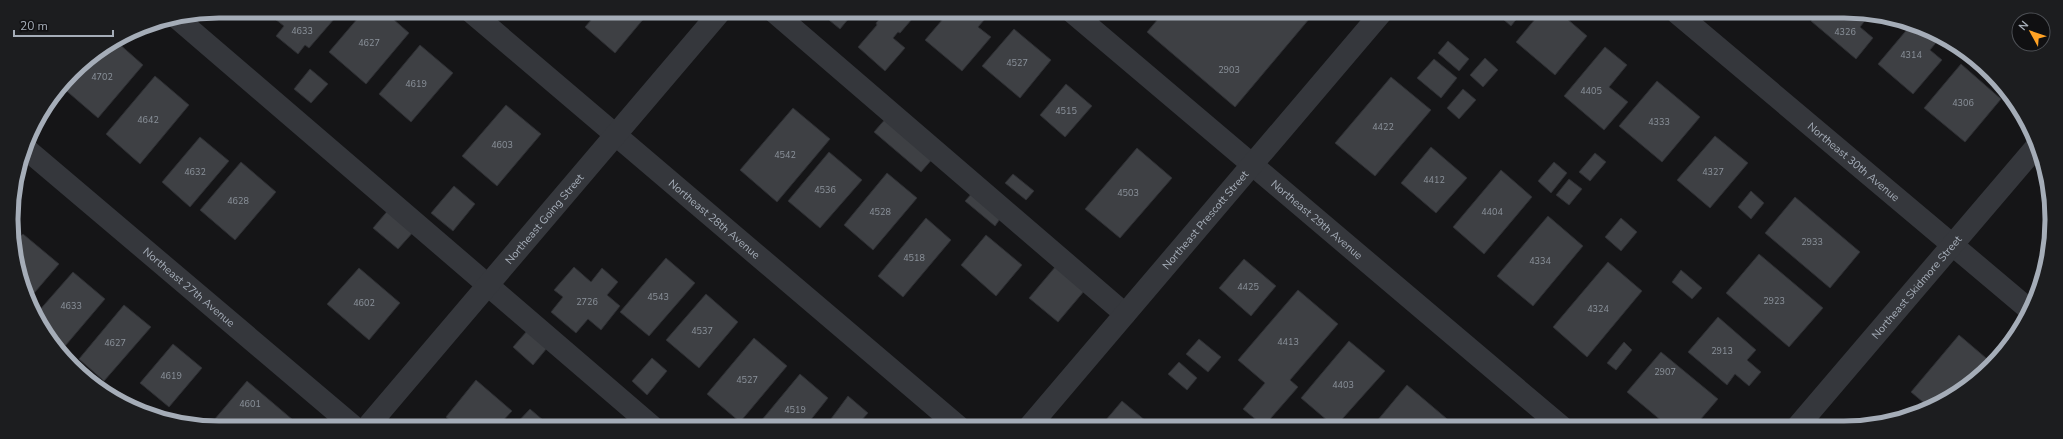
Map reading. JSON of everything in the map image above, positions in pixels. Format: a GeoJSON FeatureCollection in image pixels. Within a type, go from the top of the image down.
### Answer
{"type":"FeatureCollection","features":[{"type":"Feature","properties":{"kind":"street","name":"Northeast 28th Avenue"},"geometry":{"type":"LineString","coordinates":[[478,18],[952,421]]}},
{"type":"Feature","properties":{"kind":"street","name":"Northeast Going Street"},"geometry":{"type":"LineString","coordinates":[[372,421],[715,18]]}},
{"type":"Feature","properties":{"kind":"street"},"geometry":{"type":"LineString","coordinates":[[781,18],[1125,314]]}},
{"type":"Feature","properties":{"kind":"street","name":"Northeast 29th Avenue"},"geometry":{"type":"LineString","coordinates":[[1079,18],[1555,421]]}},
{"type":"Feature","properties":{"kind":"street","name":"Northeast Prescott Street"},"geometry":{"type":"LineString","coordinates":[[1034,421],[1253,164],[1373,18]]}},
{"type":"Feature","properties":{"kind":"street","name":"Northeast 30th Avenue"},"geometry":{"type":"LineString","coordinates":[[1683,18],[2025,306]]}},
{"type":"Feature","properties":{"kind":"street"},"geometry":{"type":"LineString","coordinates":[[181,22],[646,421]]}},
{"type":"Feature","properties":{"kind":"street","name":"Northeast Skidmore Street"},"geometry":{"type":"LineString","coordinates":[[1803,421],[2033,151]]}},
{"type":"Feature","properties":{"kind":"street","name":"Northeast 27th Avenue"},"geometry":{"type":"LineString","coordinates":[[30,152],[347,421]]}},
{"type":"Feature","properties":{"kind":"building"},"geometry":{"type":"Polygon","coordinates":[[[335,18],[309,48],[305,45],[298,54],[276,36],[284,26],[275,19],[335,18]]]}},
{"type":"Feature","properties":{"kind":"building"},"geometry":{"type":"Polygon","coordinates":[[[358,18],[392,18],[409,33],[366,84],[329,52],[358,18]]]}},
{"type":"Feature","properties":{"kind":"building"},"geometry":{"type":"Polygon","coordinates":[[[593,18],[644,18],[615,53],[585,27],[593,18]]]}},
{"type":"Feature","properties":{"kind":"building"},"geometry":{"type":"Polygon","coordinates":[[[831,18],[849,18],[840,29],[829,20],[831,18]]]}},
{"type":"Feature","properties":{"kind":"building"},"geometry":{"type":"Polygon","coordinates":[[[881,18],[913,18],[900,33],[898,32],[893,38],[905,48],[885,71],[858,47],[877,25],[876,23],[881,18]]]}},
{"type":"Feature","properties":{"kind":"building"},"geometry":{"type":"Polygon","coordinates":[[[944,18],[986,18],[978,27],[991,37],[962,71],[925,40],[944,18]]]}},
{"type":"Feature","properties":{"kind":"building"},"geometry":{"type":"Polygon","coordinates":[[[1159,18],[1310,18],[1235,107],[1147,32],[1159,18]]]}},
{"type":"Feature","properties":{"kind":"building"},"geometry":{"type":"Polygon","coordinates":[[[1502,18],[1517,18],[1511,26],[1502,18]]]}},
{"type":"Feature","properties":{"kind":"building"},"geometry":{"type":"Polygon","coordinates":[[[1536,18],[1566,18],[1587,36],[1555,75],[1516,42],[1536,18]]]}},
{"type":"Feature","properties":{"kind":"building"},"geometry":{"type":"Polygon","coordinates":[[[1814,18],[1866,19],[1860,27],[1873,38],[1856,59],[1811,21],[1814,18]]]}},
{"type":"Feature","properties":{"kind":"building"},"geometry":{"type":"Polygon","coordinates":[[[1014,29],[1051,60],[1020,98],[982,66],[1014,29]]]}},
{"type":"Feature","properties":{"kind":"building"},"geometry":{"type":"Polygon","coordinates":[[[1908,29],[1921,33],[1937,41],[1930,50],[1942,60],[1913,94],[1878,64],[1908,29]]]}},
{"type":"Feature","properties":{"kind":"building"},"geometry":{"type":"Polygon","coordinates":[[[1448,41],[1469,59],[1459,71],[1438,53],[1448,41]]]}},
{"type":"Feature","properties":{"kind":"building"},"geometry":{"type":"Polygon","coordinates":[[[120,45],[143,65],[98,118],[66,90],[87,68],[120,45]]]}},
{"type":"Feature","properties":{"kind":"building"},"geometry":{"type":"Polygon","coordinates":[[[420,45],[453,73],[411,122],[379,94],[420,45]]]}},
{"type":"Feature","properties":{"kind":"building"},"geometry":{"type":"Polygon","coordinates":[[[1605,47],[1627,65],[1609,87],[1628,102],[1604,130],[1564,96],[1605,47]]]}},
{"type":"Feature","properties":{"kind":"building"},"geometry":{"type":"Polygon","coordinates":[[[1485,58],[1498,70],[1483,87],[1470,75],[1485,58]]]}},
{"type":"Feature","properties":{"kind":"building"},"geometry":{"type":"Polygon","coordinates":[[[1434,59],[1457,78],[1441,98],[1417,78],[1434,59]]]}},
{"type":"Feature","properties":{"kind":"building"},"geometry":{"type":"Polygon","coordinates":[[[1961,64],[2001,99],[1965,142],[1924,108],[1961,64]]]}},
{"type":"Feature","properties":{"kind":"building"},"geometry":{"type":"Polygon","coordinates":[[[310,69],[328,84],[311,103],[294,89],[310,69]]]}},
{"type":"Feature","properties":{"kind":"building"},"geometry":{"type":"Polygon","coordinates":[[[155,76],[189,105],[140,164],[106,134],[155,76]]]}},
{"type":"Feature","properties":{"kind":"building"},"geometry":{"type":"Polygon","coordinates":[[[1391,77],[1431,110],[1375,176],[1335,143],[1391,77]]]}},
{"type":"Feature","properties":{"kind":"building"},"geometry":{"type":"Polygon","coordinates":[[[1657,81],[1700,117],[1662,162],[1619,126],[1657,81]]]}},
{"type":"Feature","properties":{"kind":"building"},"geometry":{"type":"Polygon","coordinates":[[[1066,84],[1092,106],[1065,137],[1040,115],[1066,84]]]}},
{"type":"Feature","properties":{"kind":"building"},"geometry":{"type":"Polygon","coordinates":[[[1463,89],[1476,100],[1459,119],[1447,108],[1463,89]]]}},
{"type":"Feature","properties":{"kind":"building"},"geometry":{"type":"Polygon","coordinates":[[[506,105],[541,134],[497,186],[462,156],[506,105]]]}},
{"type":"Feature","properties":{"kind":"building"},"geometry":{"type":"Polygon","coordinates":[[[793,108],[830,139],[777,202],[740,170],[793,108]]]}},
{"type":"Feature","properties":{"kind":"building"},"geometry":{"type":"Polygon","coordinates":[[[887,117],[934,157],[921,172],[874,132],[887,117]]]}},
{"type":"Feature","properties":{"kind":"building"},"geometry":{"type":"Polygon","coordinates":[[[1715,136],[1748,163],[1710,208],[1677,180],[1715,136]]]}},
{"type":"Feature","properties":{"kind":"building"},"geometry":{"type":"Polygon","coordinates":[[[200,137],[229,161],[190,207],[162,182],[200,137]]]}},
{"type":"Feature","properties":{"kind":"building"},"geometry":{"type":"Polygon","coordinates":[[[1431,147],[1467,178],[1436,213],[1401,183],[1431,147]]]}},
{"type":"Feature","properties":{"kind":"building"},"geometry":{"type":"Polygon","coordinates":[[[1137,148],[1172,178],[1120,238],[1085,209],[1137,148]]]}},
{"type":"Feature","properties":{"kind":"building"},"geometry":{"type":"Polygon","coordinates":[[[829,152],[862,180],[820,228],[788,201],[829,152]]]}},
{"type":"Feature","properties":{"kind":"building"},"geometry":{"type":"Polygon","coordinates":[[[1595,153],[1606,162],[1590,181],[1579,172],[1595,153]]]}},
{"type":"Feature","properties":{"kind":"building"},"geometry":{"type":"Polygon","coordinates":[[[241,162],[276,192],[235,240],[200,210],[241,162]]]}},
{"type":"Feature","properties":{"kind":"building"},"geometry":{"type":"Polygon","coordinates":[[[1554,162],[1567,173],[1551,193],[1538,181],[1554,162]]]}},
{"type":"Feature","properties":{"kind":"building"},"geometry":{"type":"Polygon","coordinates":[[[1501,170],[1532,197],[1484,254],[1453,227],[1501,170]]]}},
{"type":"Feature","properties":{"kind":"building"},"geometry":{"type":"Polygon","coordinates":[[[887,173],[917,198],[873,250],[844,225],[887,173]]]}},
{"type":"Feature","properties":{"kind":"building"},"geometry":{"type":"Polygon","coordinates":[[[1013,174],[1034,191],[1026,200],[1005,183],[1013,174]]]}},
{"type":"Feature","properties":{"kind":"building"},"geometry":{"type":"Polygon","coordinates":[[[1569,179],[1582,189],[1569,205],[1556,195],[1569,179]]]}},
{"type":"Feature","properties":{"kind":"building"},"geometry":{"type":"Polygon","coordinates":[[[454,186],[475,204],[453,231],[431,213],[454,186]]]}},
{"type":"Feature","properties":{"kind":"building"},"geometry":{"type":"Polygon","coordinates":[[[1751,191],[1764,203],[1751,219],[1738,207],[1751,191]]]}},
{"type":"Feature","properties":{"kind":"building"},"geometry":{"type":"Polygon","coordinates":[[[973,192],[1002,216],[995,226],[965,201],[973,192]]]}},
{"type":"Feature","properties":{"kind":"building"},"geometry":{"type":"Polygon","coordinates":[[[1795,197],[1860,252],[1830,288],[1765,233],[1795,197]]]}},
{"type":"Feature","properties":{"kind":"building"},"geometry":{"type":"Polygon","coordinates":[[[390,208],[415,230],[398,249],[373,228],[390,208]]]}},
{"type":"Feature","properties":{"kind":"building"},"geometry":{"type":"Polygon","coordinates":[[[1548,216],[1583,246],[1533,306],[1497,276],[1548,216]]]}},
{"type":"Feature","properties":{"kind":"building"},"geometry":{"type":"Polygon","coordinates":[[[926,218],[951,240],[903,297],[878,276],[926,218]]]}},
{"type":"Feature","properties":{"kind":"building"},"geometry":{"type":"Polygon","coordinates":[[[1621,218],[1637,232],[1621,251],[1605,237],[1621,218]]]}},
{"type":"Feature","properties":{"kind":"building"},"geometry":{"type":"Polygon","coordinates":[[[23,234],[59,264],[32,295],[25,272],[19,238],[23,234]]]}},
{"type":"Feature","properties":{"kind":"building"},"geometry":{"type":"Polygon","coordinates":[[[986,235],[1022,265],[996,296],[961,265],[986,235]]]}},
{"type":"Feature","properties":{"kind":"building"},"geometry":{"type":"Polygon","coordinates":[[[1759,254],[1823,308],[1789,347],[1726,293],[1759,254]]]}},
{"type":"Feature","properties":{"kind":"building"},"geometry":{"type":"Polygon","coordinates":[[[666,258],[695,283],[649,336],[620,312],[666,258]]]}},
{"type":"Feature","properties":{"kind":"building"},"geometry":{"type":"Polygon","coordinates":[[[1244,259],[1276,286],[1251,316],[1219,288],[1244,259]]]}},
{"type":"Feature","properties":{"kind":"building"},"geometry":{"type":"Polygon","coordinates":[[[1608,262],[1642,291],[1587,357],[1553,327],[1608,262]]]}},
{"type":"Feature","properties":{"kind":"building"},"geometry":{"type":"Polygon","coordinates":[[[1056,266],[1085,290],[1058,322],[1029,298],[1056,266]]]}},
{"type":"Feature","properties":{"kind":"building"},"geometry":{"type":"Polygon","coordinates":[[[574,267],[591,282],[602,268],[618,282],[607,295],[620,306],[601,330],[588,319],[576,333],[551,312],[563,297],[554,290],[574,267]]]}},
{"type":"Feature","properties":{"kind":"building"},"geometry":{"type":"Polygon","coordinates":[[[359,268],[400,303],[369,340],[327,304],[359,268]]]}},
{"type":"Feature","properties":{"kind":"building"},"geometry":{"type":"Polygon","coordinates":[[[1681,270],[1702,288],[1692,299],[1672,282],[1681,270]]]}},
{"type":"Feature","properties":{"kind":"building"},"geometry":{"type":"Polygon","coordinates":[[[73,272],[105,299],[64,347],[40,310],[73,272]]]}},
{"type":"Feature","properties":{"kind":"building"},"geometry":{"type":"Polygon","coordinates":[[[1298,290],[1338,324],[1290,380],[1298,387],[1268,421],[1258,421],[1243,409],[1265,383],[1238,360],[1298,290]]]}},
{"type":"Feature","properties":{"kind":"building"},"geometry":{"type":"Polygon","coordinates":[[[706,294],[738,322],[699,368],[666,340],[706,294]]]}},
{"type":"Feature","properties":{"kind":"building"},"geometry":{"type":"Polygon","coordinates":[[[124,305],[151,327],[104,381],[79,359],[124,305]]]}},
{"type":"Feature","properties":{"kind":"building"},"geometry":{"type":"Polygon","coordinates":[[[1718,317],[1756,350],[1747,360],[1761,372],[1749,386],[1735,374],[1727,385],[1688,352],[1718,317]]]}},
{"type":"Feature","properties":{"kind":"building"},"geometry":{"type":"Polygon","coordinates":[[[527,331],[547,348],[533,365],[513,347],[527,331]]]}},
{"type":"Feature","properties":{"kind":"building"},"geometry":{"type":"Polygon","coordinates":[[[1959,335],[1988,360],[1955,387],[1925,404],[1911,392],[1959,335]]]}},
{"type":"Feature","properties":{"kind":"building"},"geometry":{"type":"Polygon","coordinates":[[[754,338],[787,366],[741,421],[739,421],[707,394],[754,338]]]}},
{"type":"Feature","properties":{"kind":"building"},"geometry":{"type":"Polygon","coordinates":[[[1199,339],[1221,357],[1208,372],[1186,354],[1199,339]]]}},
{"type":"Feature","properties":{"kind":"building"},"geometry":{"type":"Polygon","coordinates":[[[1349,341],[1385,371],[1340,421],[1328,421],[1301,398],[1349,341]]]}},
{"type":"Feature","properties":{"kind":"building"},"geometry":{"type":"Polygon","coordinates":[[[1624,342],[1632,350],[1616,370],[1607,363],[1624,342]]]}},
{"type":"Feature","properties":{"kind":"building"},"geometry":{"type":"Polygon","coordinates":[[[173,344],[202,368],[169,407],[140,383],[173,344]]]}},
{"type":"Feature","properties":{"kind":"building"},"geometry":{"type":"Polygon","coordinates":[[[1661,352],[1718,399],[1699,421],[1662,421],[1627,392],[1661,352]]]}},
{"type":"Feature","properties":{"kind":"building"},"geometry":{"type":"Polygon","coordinates":[[[652,358],[667,371],[647,395],[632,381],[652,358]]]}},
{"type":"Feature","properties":{"kind":"building"},"geometry":{"type":"Polygon","coordinates":[[[1179,362],[1197,378],[1187,390],[1168,374],[1179,362]]]}},
{"type":"Feature","properties":{"kind":"building"},"geometry":{"type":"Polygon","coordinates":[[[800,374],[828,398],[810,421],[761,421],[800,374]]]}},
{"type":"Feature","properties":{"kind":"building"},"geometry":{"type":"Polygon","coordinates":[[[476,380],[512,411],[503,421],[451,421],[446,417],[476,380]]]}},
{"type":"Feature","properties":{"kind":"building"},"geometry":{"type":"Polygon","coordinates":[[[247,381],[294,421],[220,421],[213,421],[247,381]]]}},
{"type":"Feature","properties":{"kind":"building"},"geometry":{"type":"Polygon","coordinates":[[[1407,385],[1449,421],[1377,421],[1407,385]]]}},
{"type":"Feature","properties":{"kind":"building"},"geometry":{"type":"Polygon","coordinates":[[[848,396],[868,413],[861,421],[829,421],[848,396]]]}},
{"type":"Feature","properties":{"kind":"building"},"geometry":{"type":"Polygon","coordinates":[[[1122,401],[1146,421],[1105,421],[1122,401]]]}},
{"type":"Feature","properties":{"kind":"building"},"geometry":{"type":"Polygon","coordinates":[[[530,409],[544,421],[519,421],[530,409]]]}}]}
